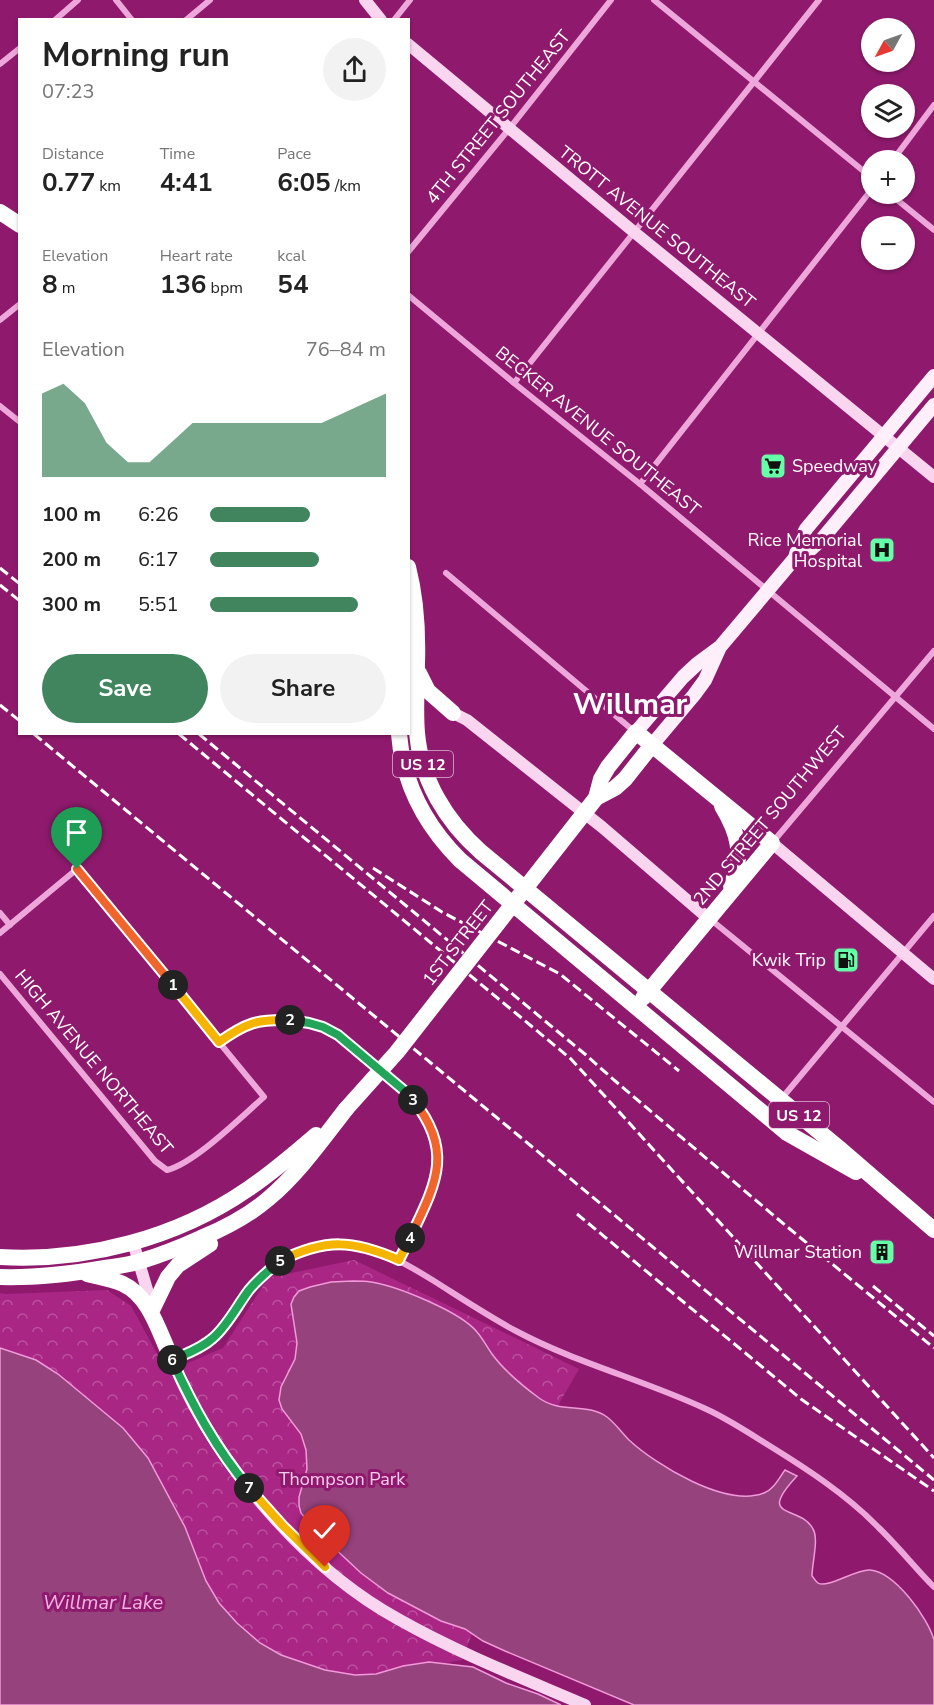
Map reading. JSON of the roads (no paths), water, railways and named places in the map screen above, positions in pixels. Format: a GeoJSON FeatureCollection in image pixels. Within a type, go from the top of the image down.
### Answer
{"type":"FeatureCollection","features":[{"type":"Feature","properties":{"kind":"highway"},"geometry":{"type":"LineString","coordinates":[[0,212],[18,224]]}},
{"type":"Feature","properties":{"kind":"highway","name":"US 12"},"geometry":{"type":"LineString","coordinates":[[410,580],[417,625],[417,734],[426,776],[447,815],[467,839],[934,1230]]}},
{"type":"Feature","properties":{"kind":"highway","name":"US 12"},"geometry":{"type":"LineString","coordinates":[[410,608],[412,592]]}},
{"type":"Feature","properties":{"kind":"highway"},"geometry":{"type":"LineString","coordinates":[[417,670],[428,691],[453,713]]}},
{"type":"Feature","properties":{"kind":"highway"},"geometry":{"type":"LineString","coordinates":[[417,734],[423,719],[428,715],[440,711],[453,713]]}},
{"type":"Feature","properties":{"kind":"highway"},"geometry":{"type":"LineString","coordinates":[[636,732],[772,843]]}},
{"type":"Feature","properties":{"kind":"highway","name":"1ST STREET"},"geometry":{"type":"LineString","coordinates":[[597,798],[608,767],[636,732]]}},
{"type":"Feature","properties":{"kind":"highway","name":"US 12"},"geometry":{"type":"LineString","coordinates":[[399,735],[406,771],[414,795],[428,823],[460,860],[767,1117],[804,1144],[881,1185]]}},
{"type":"Feature","properties":{"kind":"highway","name":"1ST STREET"},"geometry":{"type":"LineString","coordinates":[[346,1109],[397,1052],[597,798],[615,788],[652,745]]}},
{"type":"Feature","properties":{"kind":"highway"},"geometry":{"type":"LineString","coordinates":[[712,793],[732,823],[738,840],[737,872],[730,889],[714,913]]}},
{"type":"Feature","properties":{"kind":"highway","name":"2ND STREET SOUTHWEST"},"geometry":{"type":"LineString","coordinates":[[636,1007],[772,843]]}},
{"type":"Feature","properties":{"kind":"highway"},"geometry":{"type":"LineString","coordinates":[[153,1308],[168,1277],[178,1265],[239,1224],[267,1200],[302,1164],[346,1109]]}},
{"type":"Feature","properties":{"kind":"highway"},"geometry":{"type":"LineString","coordinates":[[0,1257],[51,1256],[93,1251],[133,1242],[208,1213],[248,1190],[285,1162],[346,1109]]}},
{"type":"Feature","properties":{"kind":"highway"},"geometry":{"type":"LineString","coordinates":[[0,1277],[29,1278],[139,1262],[181,1247],[223,1228],[267,1200]]}},
{"type":"Feature","properties":{"kind":"highway"},"geometry":{"type":"LineString","coordinates":[[80,1272],[121,1283],[132,1289],[147,1305],[170,1357]]}},
{"type":"Feature","properties":{"kind":"main road"},"geometry":{"type":"LineString","coordinates":[[795,558],[806,529],[934,376]]}},
{"type":"Feature","properties":{"kind":"main road"},"geometry":{"type":"LineString","coordinates":[[636,732],[683,677],[720,647],[795,558],[811,549],[822,539],[934,405]]}},
{"type":"Feature","properties":{"kind":"main road"},"geometry":{"type":"LineString","coordinates":[[652,745],[705,680],[720,647]]}},
{"type":"Feature","properties":{"kind":"street"},"geometry":{"type":"LineString","coordinates":[[57,18],[78,0]]}},
{"type":"Feature","properties":{"kind":"street"},"geometry":{"type":"LineString","coordinates":[[117,0],[130,18]]}},
{"type":"Feature","properties":{"kind":"street"},"geometry":{"type":"LineString","coordinates":[[188,18],[210,0]]}},
{"type":"Feature","properties":{"kind":"street"},"geometry":{"type":"LineString","coordinates":[[364,0],[379,18]]}},
{"type":"Feature","properties":{"kind":"street"},"geometry":{"type":"LineString","coordinates":[[396,18],[410,0]]}},
{"type":"Feature","properties":{"kind":"street","name":"4TH STREET SOUTHEAST"},"geometry":{"type":"LineString","coordinates":[[410,250],[611,0]]}},
{"type":"Feature","properties":{"kind":"street"},"geometry":{"type":"LineString","coordinates":[[654,0],[861,169]]}},
{"type":"Feature","properties":{"kind":"street"},"geometry":{"type":"LineString","coordinates":[[514,383],[819,0]]}},
{"type":"Feature","properties":{"kind":"street","name":"TROTT AVENUE SOUTHEAST"},"geometry":{"type":"LineString","coordinates":[[410,46],[934,477]]}},
{"type":"Feature","properties":{"kind":"street"},"geometry":{"type":"LineString","coordinates":[[0,64],[18,50]]}},
{"type":"Feature","properties":{"kind":"street"},"geometry":{"type":"LineString","coordinates":[[900,150],[934,105]]}},
{"type":"Feature","properties":{"kind":"street"},"geometry":{"type":"LineString","coordinates":[[640,484],[861,203]]}},
{"type":"Feature","properties":{"kind":"street"},"geometry":{"type":"LineString","coordinates":[[902,204],[934,230]]}},
{"type":"Feature","properties":{"kind":"street","name":"BECKER AVENUE SOUTHEAST"},"geometry":{"type":"LineString","coordinates":[[410,298],[640,484],[934,729]]}},
{"type":"Feature","properties":{"kind":"street"},"geometry":{"type":"LineString","coordinates":[[0,320],[18,306]]}},
{"type":"Feature","properties":{"kind":"street"},"geometry":{"type":"LineString","coordinates":[[0,406],[18,420]]}},
{"type":"Feature","properties":{"kind":"street"},"geometry":{"type":"LineString","coordinates":[[446,573],[636,732]]}},
{"type":"Feature","properties":{"kind":"street","name":"2ND STREET SOUTHWEST"},"geometry":{"type":"LineString","coordinates":[[772,843],[934,651]]}},
{"type":"Feature","properties":{"kind":"street"},"geometry":{"type":"LineString","coordinates":[[453,713],[468,720],[714,913],[842,1027],[934,1102]]}},
{"type":"Feature","properties":{"kind":"street"},"geometry":{"type":"LineString","coordinates":[[772,843],[934,979]]}},
{"type":"Feature","properties":{"kind":"street"},"geometry":{"type":"LineString","coordinates":[[0,933],[77,869],[219,1042],[240,1028],[270,1020],[309,1023],[338,1035],[407,1093],[416,1104],[436,1143],[438,1166],[432,1190],[399,1260]]}},
{"type":"Feature","properties":{"kind":"street"},"geometry":{"type":"LineString","coordinates":[[0,913],[10,925]]}},
{"type":"Feature","properties":{"kind":"street"},"geometry":{"type":"LineString","coordinates":[[767,1117],[934,916]]}},
{"type":"Feature","properties":{"kind":"street","name":"HIGH AVENUE NORTHEAST"},"geometry":{"type":"LineString","coordinates":[[0,974],[154,1161],[166,1170],[177,1167],[218,1138],[264,1097],[219,1042]]}},
{"type":"Feature","properties":{"kind":"street"},"geometry":{"type":"LineString","coordinates":[[133,1242],[170,1357],[198,1414],[233,1468],[283,1526],[325,1567],[397,1619],[585,1705]]}},
{"type":"Feature","properties":{"kind":"street"},"geometry":{"type":"LineString","coordinates":[[170,1357],[187,1354],[213,1338],[250,1290],[280,1261],[314,1246],[356,1245],[375,1249],[399,1260],[516,1331],[706,1409],[735,1424],[809,1471],[843,1497],[877,1526],[934,1587]]}},
{"type":"Feature","properties":{"kind":"water"},"geometry":{"type":"Polygon","coordinates":[[[353,1281],[382,1284],[428,1301],[457,1316],[477,1332],[508,1372],[539,1398],[556,1406],[591,1410],[607,1417],[641,1450],[692,1482],[731,1495],[748,1496],[771,1489],[785,1470],[797,1476],[785,1490],[780,1506],[807,1521],[815,1533],[812,1576],[822,1584],[870,1570],[880,1573],[900,1587],[918,1609],[934,1640],[934,1705],[634,1705],[483,1641],[465,1629],[441,1621],[388,1593],[361,1573],[315,1530],[301,1513],[299,1497],[307,1469],[306,1450],[301,1434],[282,1409],[279,1400],[281,1387],[295,1359],[297,1343],[291,1304],[294,1297],[299,1291],[310,1287],[331,1282],[353,1281]]]}},
{"type":"Feature","properties":{"kind":"water","name":"Willmar Lake"},"geometry":{"type":"Polygon","coordinates":[[[0,1348],[36,1360],[58,1374],[123,1428],[148,1458],[185,1527],[206,1581],[219,1603],[260,1643],[281,1655],[325,1670],[355,1675],[376,1674],[403,1666],[429,1662],[473,1667],[561,1705],[0,1705],[0,1348]]]}},
{"type":"Feature","properties":{"kind":"railway"},"geometry":{"type":"LineString","coordinates":[[0,568],[18,582]]}},
{"type":"Feature","properties":{"kind":"railway"},"geometry":{"type":"LineString","coordinates":[[0,585],[18,599]]}},
{"type":"Feature","properties":{"kind":"railway"},"geometry":{"type":"LineString","coordinates":[[0,705],[18,719]]}},
{"type":"Feature","properties":{"kind":"railway"},"geometry":{"type":"LineString","coordinates":[[35,735],[934,1480]]}},
{"type":"Feature","properties":{"kind":"railway"},"geometry":{"type":"LineString","coordinates":[[180,735],[571,1059],[934,1458]]}},
{"type":"Feature","properties":{"kind":"railway"},"geometry":{"type":"LineString","coordinates":[[200,735],[934,1348]]}},
{"type":"Feature","properties":{"kind":"railway"},"geometry":{"type":"LineString","coordinates":[[373,868],[442,912],[560,974],[679,1071]]}},
{"type":"Feature","properties":{"kind":"railway"},"geometry":{"type":"LineString","coordinates":[[577,1214],[801,1399],[934,1491]]}},
{"type":"Feature","properties":{"kind":"railway"},"geometry":{"type":"LineString","coordinates":[[873,1286],[934,1336]]}},
{"type":"Feature","properties":{"kind":"place","name":"Speedway"},"geometry":{"type":"Point","coordinates":[773,466]}},
{"type":"Feature","properties":{"kind":"place","name":"Rice Memorial Hospital"},"geometry":{"type":"Point","coordinates":[882,550]}},
{"type":"Feature","properties":{"kind":"place","name":"Kwik Trip"},"geometry":{"type":"Point","coordinates":[846,960]}},
{"type":"Feature","properties":{"kind":"place","name":"Willmar Station"},"geometry":{"type":"Point","coordinates":[882,1252]}},
{"type":"Feature","properties":{"kind":"district","name":"Willmar"},"geometry":{"type":"Point","coordinates":[630,704]}},
{"type":"Feature","properties":{"kind":"park label","name":"Thompson Park"},"geometry":{"type":"Point","coordinates":[342,1479]}}]}
